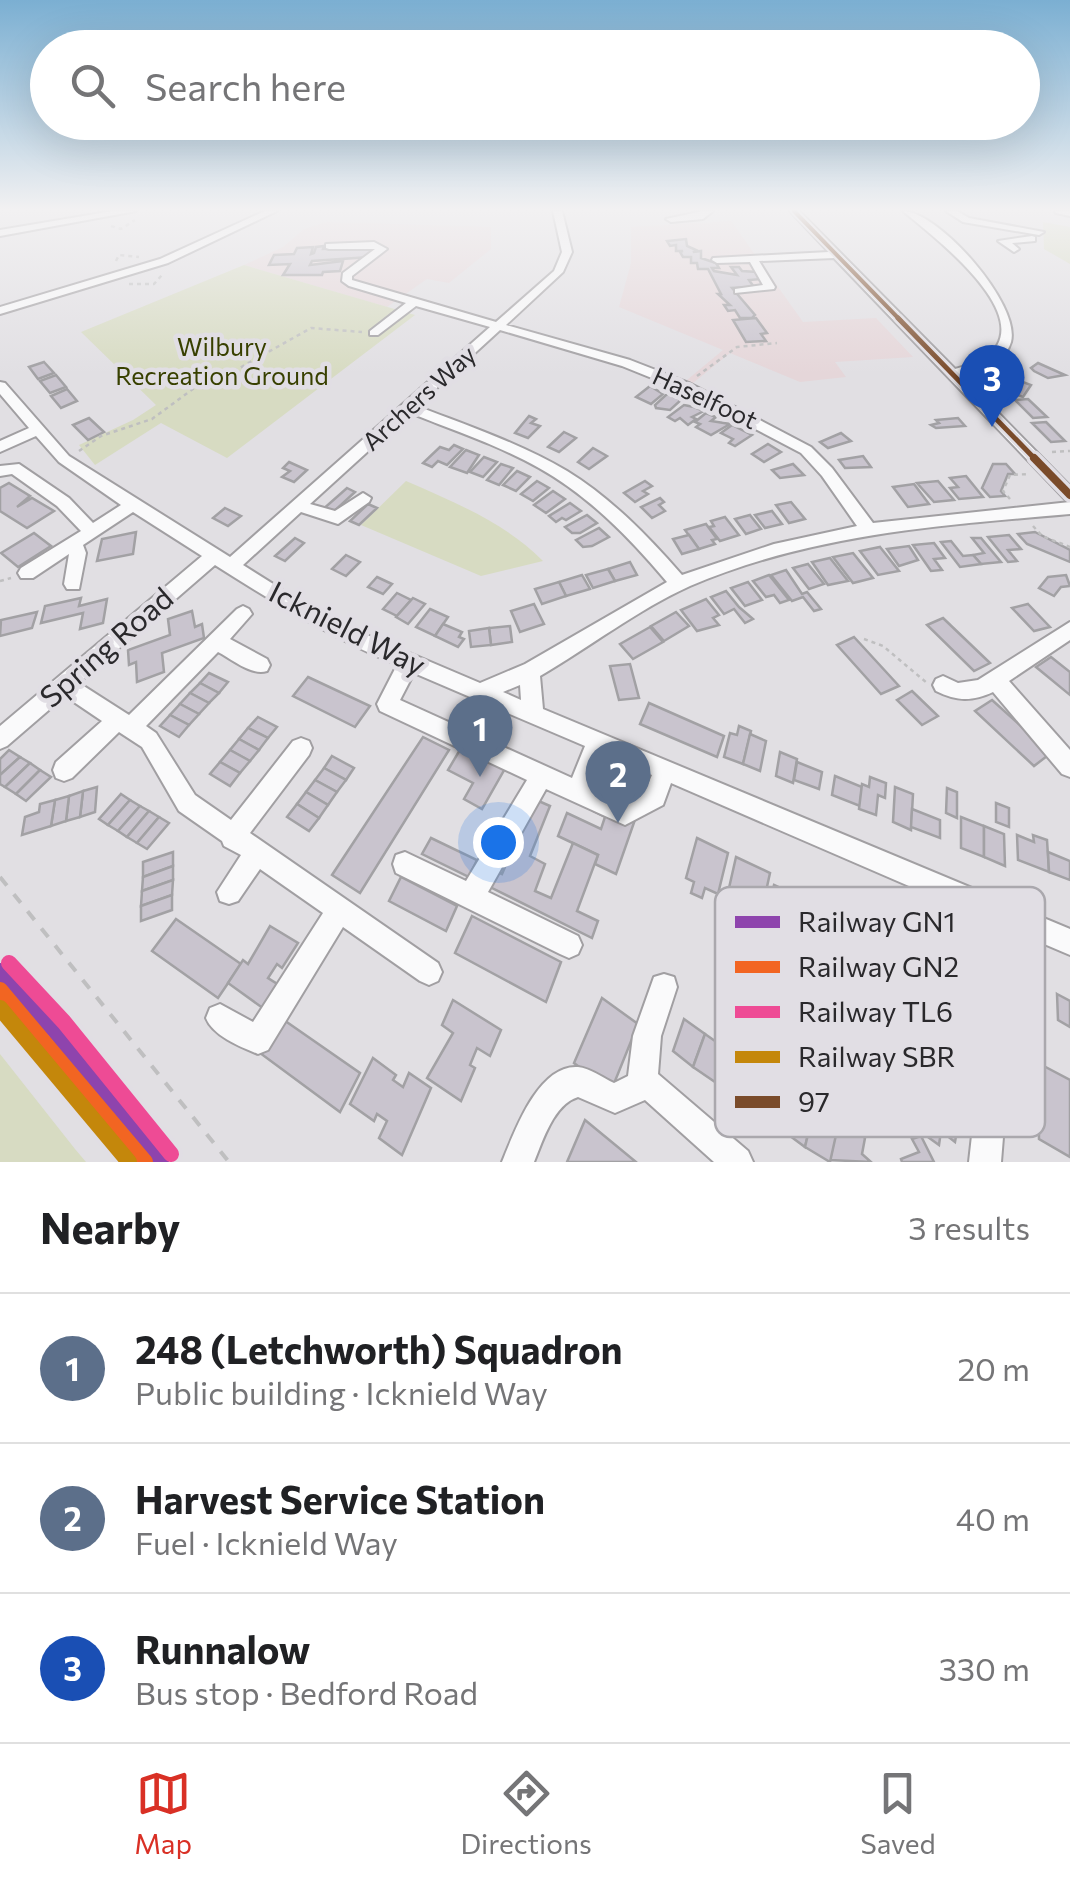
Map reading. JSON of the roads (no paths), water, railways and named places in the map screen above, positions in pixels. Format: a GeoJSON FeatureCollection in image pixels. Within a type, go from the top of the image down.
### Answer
{"type":"FeatureCollection","features":[{"type":"Feature","properties":{"kind":"street"},"geometry":{"type":"LineString","coordinates":[[0,310],[150,265]]}},
{"type":"Feature","properties":{"kind":"street","name":"Haselfoot"},"geometry":{"type":"LineString","coordinates":[[362,265],[346,275],[347,281],[626,363],[684,386],[806,450],[828,472],[870,530]]}},
{"type":"Feature","properties":{"kind":"street","name":"Archers Way"},"geometry":{"type":"LineString","coordinates":[[222,561],[298,506],[542,290],[562,265]]}},
{"type":"Feature","properties":{"kind":"street"},"geometry":{"type":"LineString","coordinates":[[739,292],[770,288],[756,265]]}},
{"type":"Feature","properties":{"kind":"street"},"geometry":{"type":"LineString","coordinates":[[847,265],[1070,495]]}},
{"type":"Feature","properties":{"kind":"street"},"geometry":{"type":"LineString","coordinates":[[981,265],[1003,284]]}},
{"type":"Feature","properties":{"kind":"street"},"geometry":{"type":"LineString","coordinates":[[374,332],[414,302]]}},
{"type":"Feature","properties":{"kind":"street"},"geometry":{"type":"LineString","coordinates":[[955,373],[982,370],[1017,356]]}},
{"type":"Feature","properties":{"kind":"street","name":"Icknield Way"},"geometry":{"type":"LineString","coordinates":[[0,386],[64,458],[304,612],[478,692],[943,887]]}},
{"type":"Feature","properties":{"kind":"street"},"geometry":{"type":"LineString","coordinates":[[408,407],[545,465],[574,483],[612,513],[679,584]]}},
{"type":"Feature","properties":{"kind":"street"},"geometry":{"type":"LineString","coordinates":[[0,447],[37,430]]}},
{"type":"Feature","properties":{"kind":"street"},"geometry":{"type":"LineString","coordinates":[[0,471],[14,468],[63,502],[92,531]]}},
{"type":"Feature","properties":{"kind":"street"},"geometry":{"type":"LineString","coordinates":[[298,506],[338,518],[363,498]]}},
{"type":"Feature","properties":{"kind":"street"},"geometry":{"type":"LineString","coordinates":[[27,573],[133,505]]}},
{"type":"Feature","properties":{"kind":"street"},"geometry":{"type":"LineString","coordinates":[[478,692],[530,674],[679,584],[786,546],[870,530],[1070,508]]}},
{"type":"Feature","properties":{"kind":"street"},"geometry":{"type":"LineString","coordinates":[[73,584],[78,554],[74,542]]}},
{"type":"Feature","properties":{"kind":"street","name":"Spring Road"},"geometry":{"type":"LineString","coordinates":[[1,735],[222,561]]}},
{"type":"Feature","properties":{"kind":"street"},"geometry":{"type":"LineString","coordinates":[[64,770],[125,723],[243,614]]}},
{"type":"Feature","properties":{"kind":"street"},"geometry":{"type":"LineString","coordinates":[[943,685],[969,692],[1070,630]]}},
{"type":"Feature","properties":{"kind":"street"},"geometry":{"type":"LineString","coordinates":[[216,641],[260,664]]}},
{"type":"Feature","properties":{"kind":"street"},"geometry":{"type":"LineString","coordinates":[[409,662],[387,704],[625,814],[655,797],[664,771]]}},
{"type":"Feature","properties":{"kind":"street"},"geometry":{"type":"LineString","coordinates":[[530,674],[535,716]]}},
{"type":"Feature","properties":{"kind":"street"},"geometry":{"type":"LineString","coordinates":[[994,679],[1070,766]]}},
{"type":"Feature","properties":{"kind":"street"},"geometry":{"type":"LineString","coordinates":[[65,685],[148,740],[187,803],[429,972]]}},
{"type":"Feature","properties":{"kind":"street"},"geometry":{"type":"LineString","coordinates":[[577,792],[598,742]]}},
{"type":"Feature","properties":{"kind":"street"},"geometry":{"type":"LineString","coordinates":[[232,838],[301,748]]}},
{"type":"Feature","properties":{"kind":"street"},"geometry":{"type":"LineString","coordinates":[[471,897],[542,776]]}},
{"type":"Feature","properties":{"kind":"street"},"geometry":{"type":"LineString","coordinates":[[229,892],[256,854]]}},
{"type":"Feature","properties":{"kind":"street"},"geometry":{"type":"LineString","coordinates":[[406,864],[568,946]]}},
{"type":"Feature","properties":{"kind":"street"},"geometry":{"type":"LineString","coordinates":[[220,1018],[258,1040],[339,910]]}},
{"type":"Feature","properties":{"kind":"street","name":"Icknield Way"},"geometry":{"type":"LineString","coordinates":[[1045,931],[1070,942]]}},
{"type":"Feature","properties":{"kind":"street"},"geometry":{"type":"LineString","coordinates":[[664,986],[647,1036],[650,1088],[725,1158]]}},
{"type":"Feature","properties":{"kind":"street"},"geometry":{"type":"LineString","coordinates":[[518,1162],[548,1100],[564,1083],[584,1084],[615,1098],[650,1088]]}},
{"type":"Feature","properties":{"kind":"rail line","name":"TL6"},"geometry":{"type":"LineString","coordinates":[[9,963],[64,1022],[171,1154]]}},
{"type":"Feature","properties":{"kind":"rail line","name":"GN1"},"geometry":{"type":"LineString","coordinates":[[0,971],[54,1030],[161,1162]]}},
{"type":"Feature","properties":{"kind":"rail line","name":"GN2"},"geometry":{"type":"LineString","coordinates":[[0,990],[145,1162]]}},
{"type":"Feature","properties":{"kind":"rail line","name":"SBR"},"geometry":{"type":"LineString","coordinates":[[0,1008],[129,1162]]}},
{"type":"Feature","properties":{"kind":"place","name":"Runnalow"},"geometry":{"type":"Point","coordinates":[992,427]}},
{"type":"Feature","properties":{"kind":"place","name":"248 (Letchworth) Squadron"},"geometry":{"type":"Point","coordinates":[480,777]}},
{"type":"Feature","properties":{"kind":"place","name":"Harvest Service Station"},"geometry":{"type":"Point","coordinates":[618,823]}},
{"type":"Feature","properties":{"kind":"park label","name":"Wilbury Recreation Ground"},"geometry":{"type":"Point","coordinates":[222,362]}}]}
